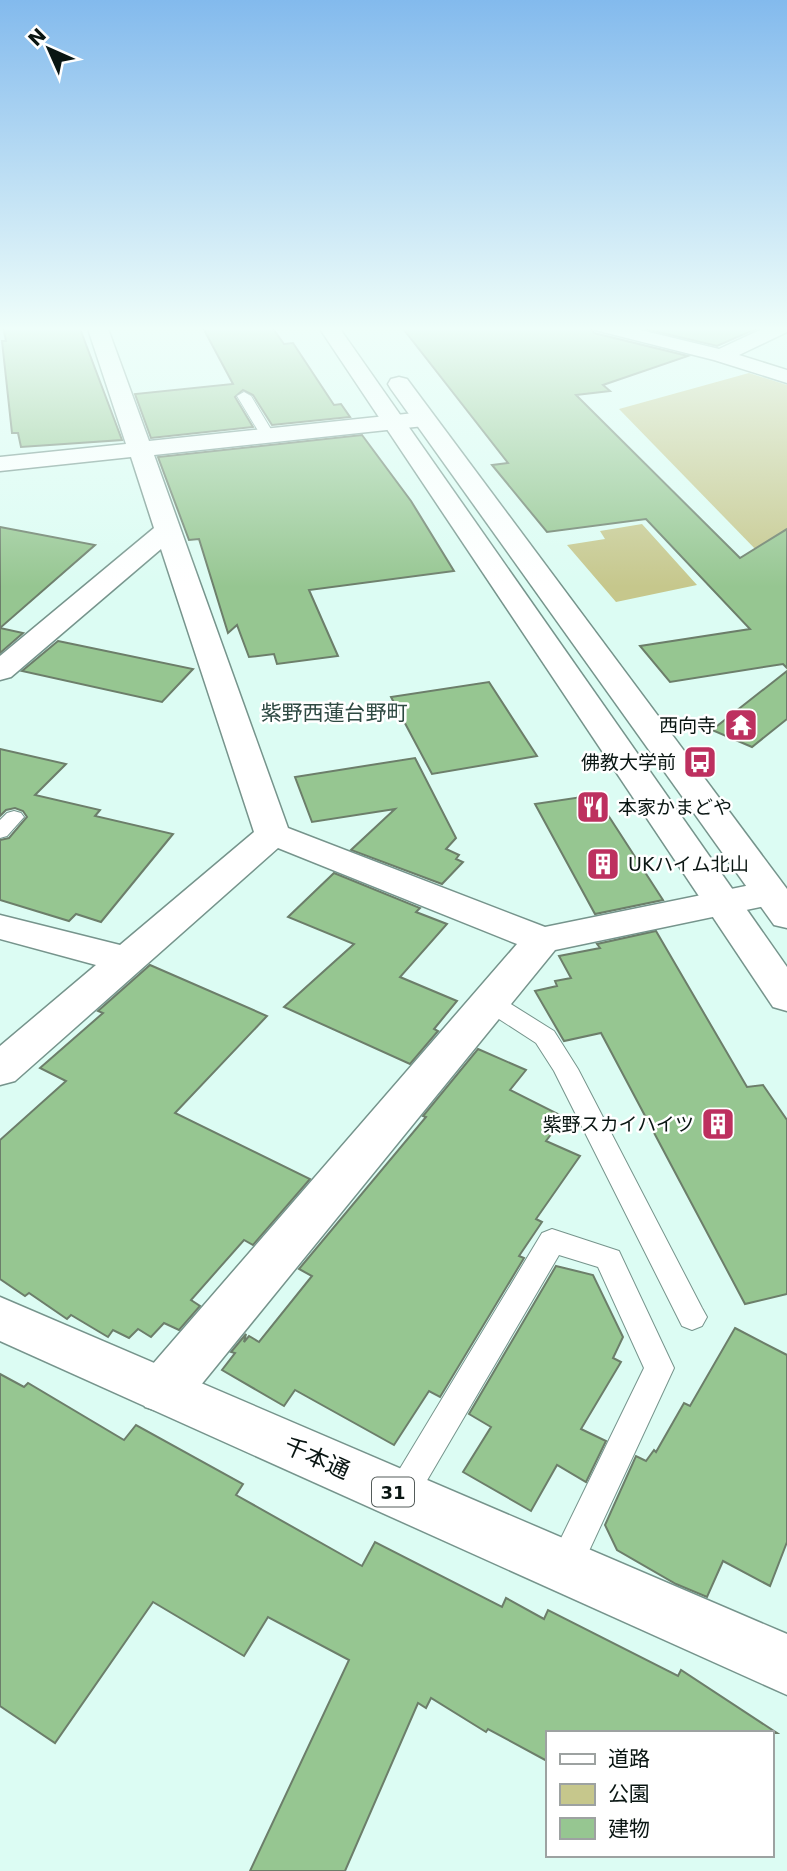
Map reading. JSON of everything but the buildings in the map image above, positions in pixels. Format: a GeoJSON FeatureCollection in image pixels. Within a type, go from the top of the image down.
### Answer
{"type":"FeatureCollection","features":[{"type":"Feature","properties":{"kind":"street"},"geometry":{"type":"LineString","coordinates":[[128,413],[273,834],[542,940],[722,903],[778,904]]}},
{"type":"Feature","properties":{"kind":"street"},"geometry":{"type":"LineString","coordinates":[[388,413],[787,997]]}},
{"type":"Feature","properties":{"kind":"street"},"geometry":{"type":"LineString","coordinates":[[420,413],[778,904]]}},
{"type":"Feature","properties":{"kind":"street"},"geometry":{"type":"LineString","coordinates":[[1,465],[424,419]]}},
{"type":"Feature","properties":{"kind":"street"},"geometry":{"type":"LineString","coordinates":[[0,671],[168,530]]}},
{"type":"Feature","properties":{"kind":"street"},"geometry":{"type":"LineString","coordinates":[[539,634],[578,629]]}},
{"type":"Feature","properties":{"kind":"street"},"geometry":{"type":"LineString","coordinates":[[0,1070],[273,834]]}},
{"type":"Feature","properties":{"kind":"street"},"geometry":{"type":"LineString","coordinates":[[0,927],[127,960]]}},
{"type":"Feature","properties":{"kind":"street"},"geometry":{"type":"LineString","coordinates":[[163,1390],[542,940]]}},
{"type":"Feature","properties":{"kind":"street","name":"千本通"},"geometry":{"type":"LineString","coordinates":[[0,1318],[787,1665]]}},
{"type":"Feature","properties":{"kind":"lane"},"geometry":{"type":"LineString","coordinates":[[254,413],[268,436]]}},
{"type":"Feature","properties":{"kind":"lane"},"geometry":{"type":"LineString","coordinates":[[490,1002],[545,1037],[565,1069],[692,1317]]}},
{"type":"Feature","properties":{"kind":"lane"},"geometry":{"type":"LineString","coordinates":[[400,1495],[552,1241],[609,1259],[659,1368],[564,1567]]}},
{"type":"Feature","properties":{"kind":"green space"},"geometry":{"type":"Polygon","coordinates":[[[623,413],[787,413],[787,553],[760,554],[623,413]]]}},
{"type":"Feature","properties":{"kind":"green space"},"geometry":{"type":"Polygon","coordinates":[[[642,524],[697,585],[616,602],[567,545],[605,539],[600,531],[642,524]]]}},
{"type":"Feature","properties":{"kind":"place","name":"西向寺"},"geometry":{"type":"Point","coordinates":[741,725]}},
{"type":"Feature","properties":{"kind":"place","name":"佛教大学前"},"geometry":{"type":"Point","coordinates":[700,762]}},
{"type":"Feature","properties":{"kind":"place","name":"本家かまどや"},"geometry":{"type":"Point","coordinates":[593,807]}},
{"type":"Feature","properties":{"kind":"place","name":"UKハイム北山"},"geometry":{"type":"Point","coordinates":[603,864]}},
{"type":"Feature","properties":{"kind":"place","name":"紫野スカイハイツ"},"geometry":{"type":"Point","coordinates":[718,1124]}},
{"type":"Feature","properties":{"kind":"district","name":"紫野西蓮台野町"},"geometry":{"type":"Point","coordinates":[334,713]}}]}
